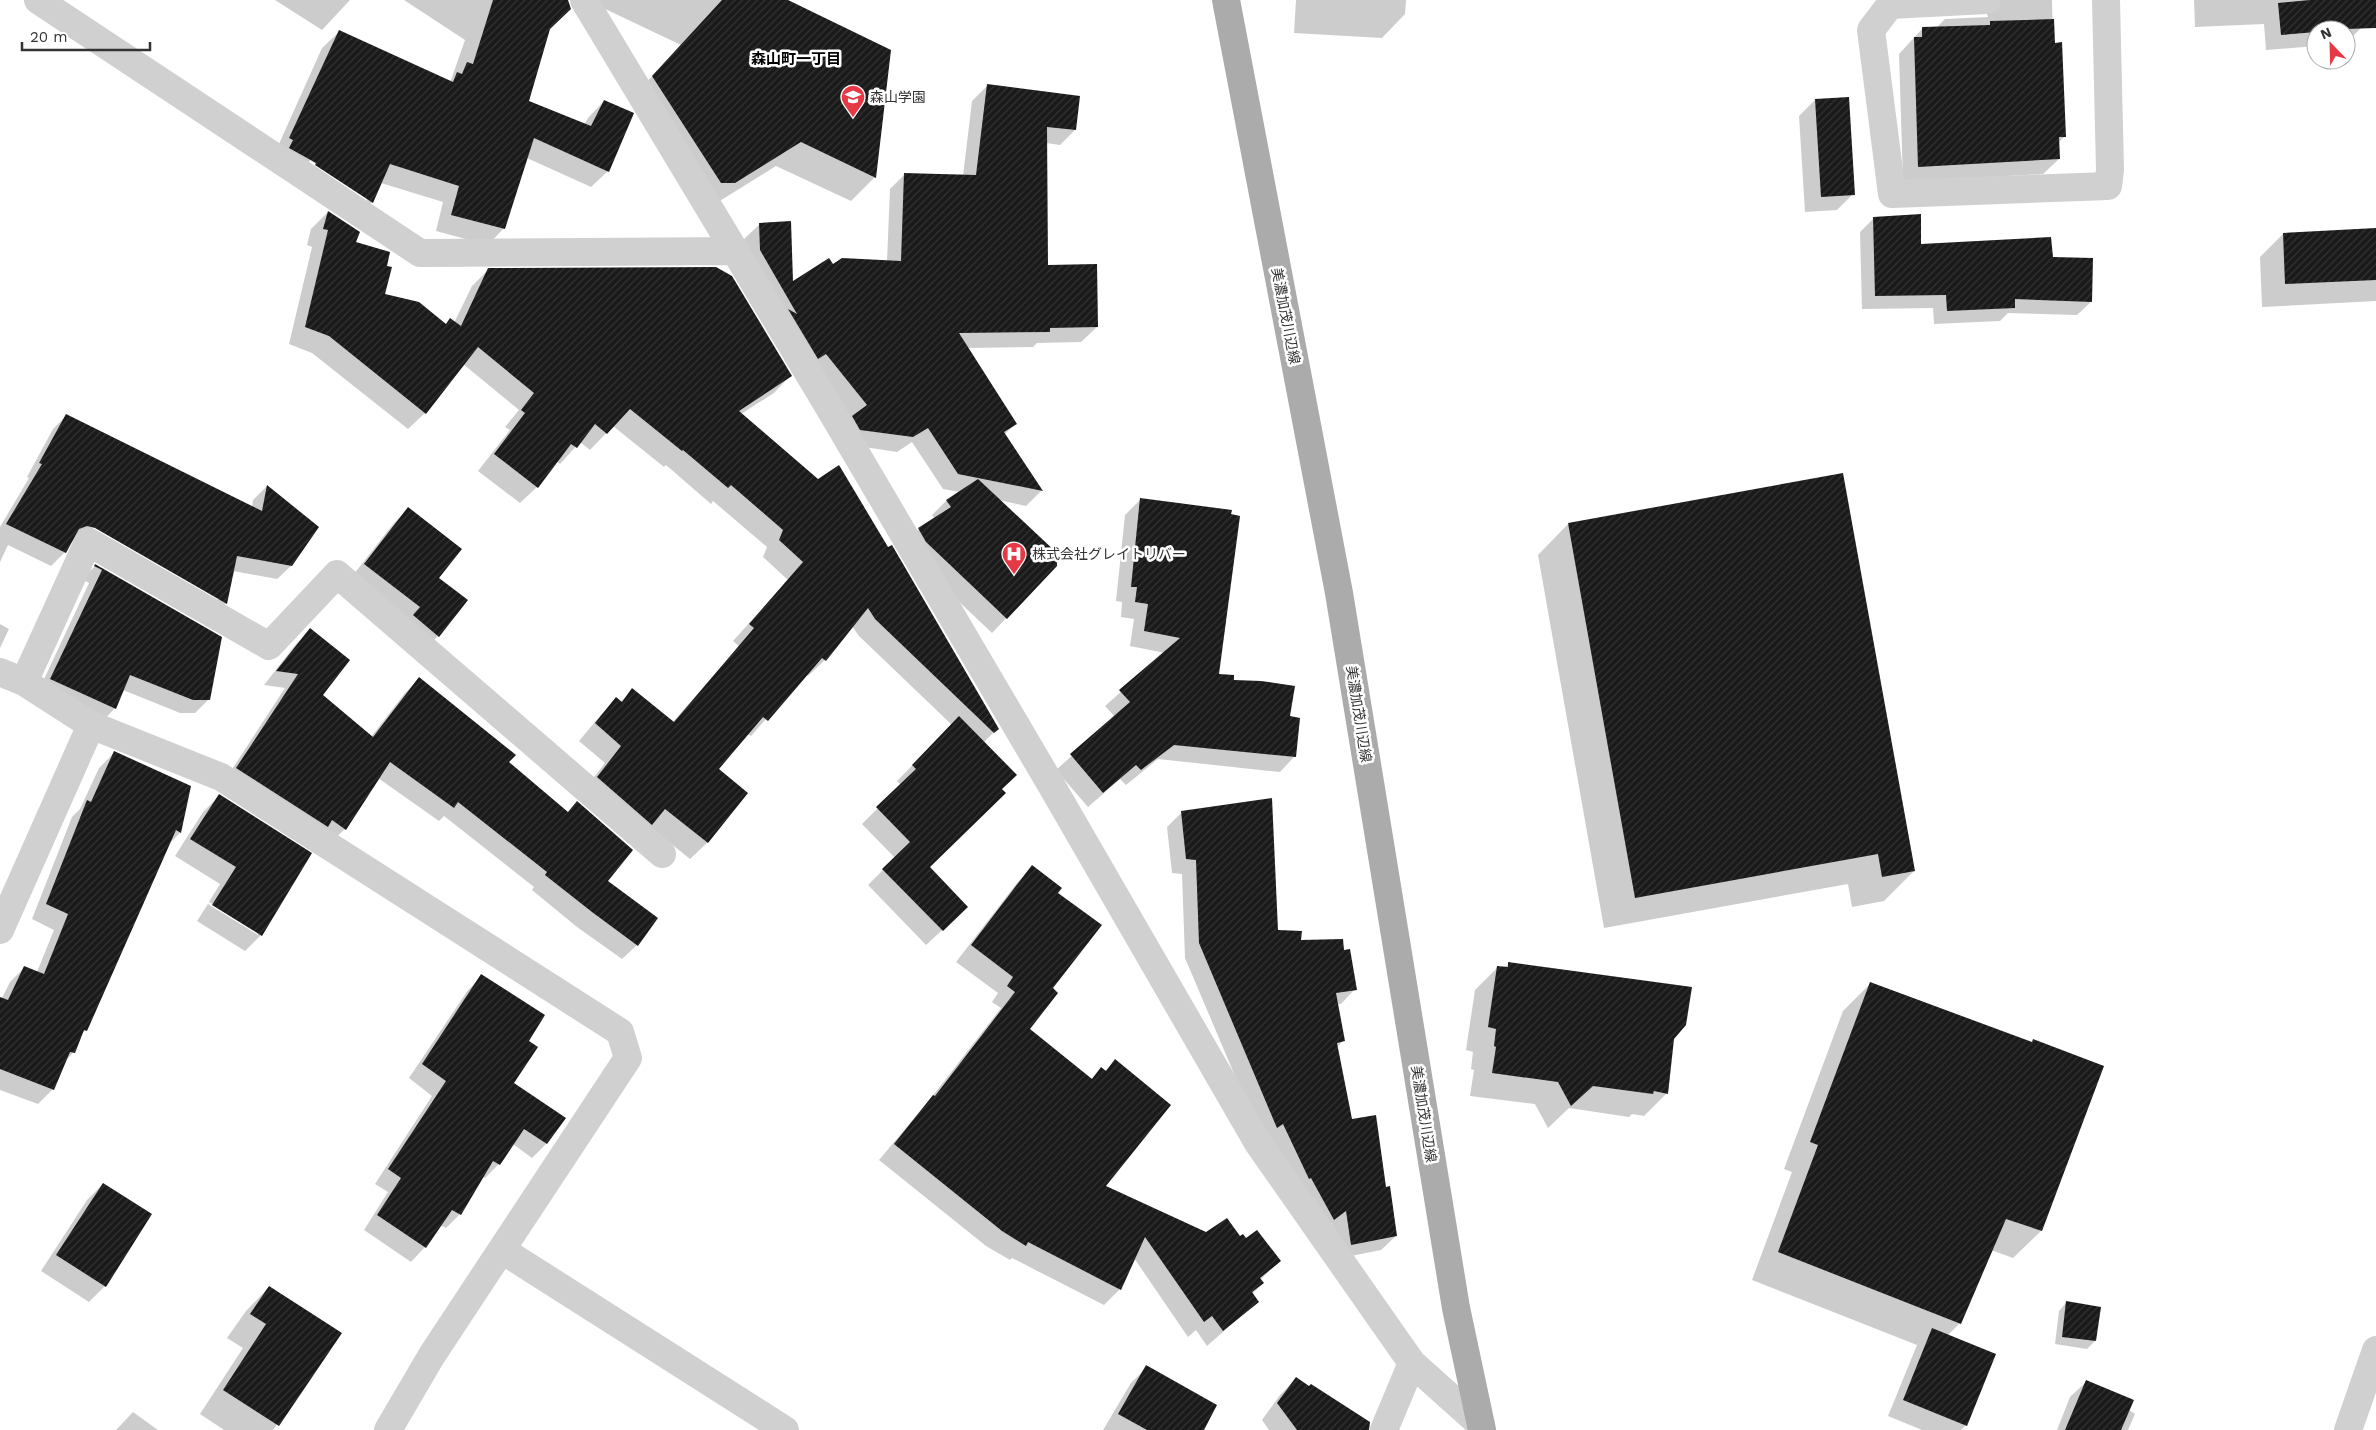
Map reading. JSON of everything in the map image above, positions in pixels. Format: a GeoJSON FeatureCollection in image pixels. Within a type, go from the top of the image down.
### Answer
{"type":"FeatureCollection","features":[{"type":"Feature","properties":{"kind":"main road","name":"美濃加茂川辺線"},"geometry":{"type":"LineString","coordinates":[[1226,0],[1339,593],[1456,1308],[1481,1427]]}},
{"type":"Feature","properties":{"kind":"street"},"geometry":{"type":"LineString","coordinates":[[38,0],[420,254],[735,251]]}},
{"type":"Feature","properties":{"kind":"street"},"geometry":{"type":"LineString","coordinates":[[584,0],[1050,783],[1258,1143],[1412,1363],[1481,1427]]}},
{"type":"Feature","properties":{"kind":"street"},"geometry":{"type":"LineString","coordinates":[[1987,0],[1890,5],[1871,30],[1892,194],[2108,186],[2110,170],[2106,0]]}},
{"type":"Feature","properties":{"kind":"street"},"geometry":{"type":"LineString","coordinates":[[388,1430],[432,1355],[628,1058],[620,1032],[221,777],[91,725],[12,677],[88,542],[269,646],[337,574],[662,854]]}},
{"type":"Feature","properties":{"kind":"street"},"geometry":{"type":"LineString","coordinates":[[0,930],[91,725]]}},
{"type":"Feature","properties":{"kind":"street"},"geometry":{"type":"LineString","coordinates":[[502,1250],[785,1430]]}},
{"type":"Feature","properties":{"kind":"street"},"geometry":{"type":"LineString","coordinates":[[2348,1430],[2376,1350]]}},
{"type":"Feature","properties":{"kind":"street"},"geometry":{"type":"LineString","coordinates":[[1384,1430],[1412,1363]]}},
{"type":"Feature","properties":{"kind":"building"},"geometry":{"type":"Polygon","coordinates":[[[493,0],[568,0],[571,9],[550,29],[529,101],[591,126],[604,100],[634,113],[609,172],[534,138],[505,229],[451,215],[459,186],[390,164],[373,203],[315,165],[316,163],[289,148],[293,140],[289,138],[339,30],[453,82],[457,72],[462,74],[467,62],[473,64],[493,0]]]}},
{"type":"Feature","properties":{"kind":"building"},"geometry":{"type":"Polygon","coordinates":[[[722,0],[788,0],[891,50],[876,178],[801,142],[735,183],[721,183],[652,76],[722,0]]]}},
{"type":"Feature","properties":{"kind":"building"},"geometry":{"type":"Polygon","coordinates":[[[2310,0],[2376,0],[2376,28],[2356,29],[2356,20],[2306,20],[2306,33],[2281,35],[2278,3],[2310,0]]]}},
{"type":"Feature","properties":{"kind":"building"},"geometry":{"type":"Polygon","coordinates":[[[2054,19],[2055,43],[2062,42],[2066,137],[2059,137],[2060,159],[1918,167],[1914,37],[1922,37],[1922,27],[1990,25],[1990,21],[2054,19]]]}},
{"type":"Feature","properties":{"kind":"building"},"geometry":{"type":"Polygon","coordinates":[[[987,84],[1080,96],[1076,130],[1047,127],[1048,265],[1097,264],[1098,327],[1050,328],[1050,332],[959,333],[1017,424],[1004,432],[1043,491],[958,474],[928,428],[913,437],[860,430],[852,416],[867,405],[826,354],[818,359],[788,309],[797,314],[760,250],[759,223],[791,221],[793,281],[829,258],[833,264],[842,258],[901,261],[904,173],[976,175],[987,84]]]}},
{"type":"Feature","properties":{"kind":"building"},"geometry":{"type":"Polygon","coordinates":[[[1849,97],[1855,195],[1821,197],[1815,99],[1849,97]]]}},
{"type":"Feature","properties":{"kind":"building"},"geometry":{"type":"Polygon","coordinates":[[[328,211],[360,232],[356,242],[390,252],[387,266],[392,267],[385,294],[419,302],[446,324],[450,318],[461,326],[488,268],[716,267],[732,276],[792,376],[739,411],[818,479],[839,465],[888,547],[892,545],[999,729],[994,733],[875,619],[868,608],[826,661],[822,658],[768,721],[763,717],[719,769],[748,793],[708,843],[665,809],[652,825],[597,777],[621,746],[595,723],[616,697],[622,702],[632,688],[674,722],[754,628],[749,624],[803,562],[779,540],[783,530],[731,485],[728,488],[630,409],[607,434],[595,424],[577,448],[571,444],[538,488],[494,454],[525,413],[521,410],[534,393],[478,347],[426,414],[329,336],[305,327],[328,230],[323,229],[328,211]]]}},
{"type":"Feature","properties":{"kind":"building"},"geometry":{"type":"Polygon","coordinates":[[[1921,214],[1921,244],[2051,237],[2053,257],[2093,258],[2092,302],[2015,299],[2015,308],[1947,311],[1946,295],[1875,296],[1873,217],[1921,214]]]}},
{"type":"Feature","properties":{"kind":"building"},"geometry":{"type":"Polygon","coordinates":[[[2376,228],[2376,280],[2285,284],[2283,233],[2376,228]]]}},
{"type":"Feature","properties":{"kind":"building"},"geometry":{"type":"Polygon","coordinates":[[[66,414],[262,511],[267,485],[319,527],[292,566],[237,556],[227,604],[95,528],[87,526],[79,529],[66,553],[6,524],[42,464],[39,463],[66,414]]]}},
{"type":"Feature","properties":{"kind":"building"},"geometry":{"type":"Polygon","coordinates":[[[1843,473],[1915,871],[1882,877],[1878,854],[1635,898],[1568,523],[1843,473]]]}},
{"type":"Feature","properties":{"kind":"building"},"geometry":{"type":"Polygon","coordinates":[[[978,479],[1057,553],[1057,566],[1007,619],[926,542],[918,528],[951,507],[946,500],[978,479]]]}},
{"type":"Feature","properties":{"kind":"building"},"geometry":{"type":"Polygon","coordinates":[[[1140,498],[1232,510],[1231,514],[1240,516],[1219,674],[1234,675],[1234,680],[1261,681],[1295,686],[1290,716],[1300,718],[1296,757],[1174,745],[1141,770],[1136,765],[1103,793],[1070,754],[1130,702],[1119,690],[1180,638],[1144,631],[1148,604],[1135,602],[1137,587],[1131,587],[1140,498]]]}},
{"type":"Feature","properties":{"kind":"building"},"geometry":{"type":"Polygon","coordinates":[[[408,507],[462,549],[439,578],[468,600],[439,637],[413,615],[420,607],[364,564],[408,507]]]}},
{"type":"Feature","properties":{"kind":"building"},"geometry":{"type":"Polygon","coordinates":[[[95,564],[222,637],[210,700],[193,700],[130,675],[116,709],[50,679],[102,570],[94,566],[95,564]]]}},
{"type":"Feature","properties":{"kind":"building"},"geometry":{"type":"Polygon","coordinates":[[[310,628],[350,660],[323,695],[373,737],[419,677],[516,755],[509,762],[568,812],[577,801],[633,850],[608,881],[658,918],[638,946],[545,875],[547,872],[458,802],[454,808],[390,762],[346,830],[332,820],[328,827],[236,768],[298,674],[276,671],[310,628]]]}},
{"type":"Feature","properties":{"kind":"building"},"geometry":{"type":"Polygon","coordinates":[[[959,716],[1017,775],[1002,789],[1006,793],[930,867],[968,907],[943,931],[882,869],[910,842],[876,807],[916,769],[912,765],[959,716]]]}},
{"type":"Feature","properties":{"kind":"building"},"geometry":{"type":"Polygon","coordinates":[[[114,751],[191,786],[181,833],[176,830],[87,1031],[84,1030],[75,1053],[70,1052],[54,1090],[0,1069],[0,997],[8,1000],[24,966],[44,974],[68,914],[46,904],[87,800],[91,802],[114,751]]]}},
{"type":"Feature","properties":{"kind":"building"},"geometry":{"type":"Polygon","coordinates":[[[219,794],[312,853],[262,936],[212,905],[236,867],[190,839],[219,794]]]}},
{"type":"Feature","properties":{"kind":"building"},"geometry":{"type":"Polygon","coordinates":[[[1272,798],[1278,930],[1302,931],[1301,940],[1343,939],[1344,950],[1350,949],[1357,990],[1336,993],[1345,1041],[1337,1043],[1352,1119],[1376,1115],[1386,1187],[1390,1186],[1397,1236],[1351,1245],[1346,1211],[1334,1220],[1311,1178],[1309,1179],[1283,1124],[1277,1128],[1199,943],[1196,860],[1186,859],[1181,811],[1272,798]]]}},
{"type":"Feature","properties":{"kind":"building"},"geometry":{"type":"Polygon","coordinates":[[[1032,865],[1062,888],[1058,893],[1102,925],[1053,988],[1058,993],[1030,1029],[1092,1079],[1101,1067],[1106,1071],[1115,1059],[1171,1105],[1106,1186],[1206,1232],[1227,1218],[1240,1236],[1243,1234],[1246,1238],[1257,1230],[1281,1261],[1260,1278],[1264,1283],[1252,1292],[1259,1302],[1223,1331],[1212,1316],[1204,1322],[1145,1237],[1121,1290],[1028,1242],[1026,1246],[1002,1231],[894,1144],[933,1095],[935,1096],[1015,992],[1007,986],[1013,977],[971,945],[1032,865]]]}},
{"type":"Feature","properties":{"kind":"building"},"geometry":{"type":"Polygon","coordinates":[[[1508,962],[1692,987],[1686,1025],[1674,1039],[1668,1094],[1654,1091],[1653,1094],[1593,1086],[1571,1106],[1558,1082],[1492,1073],[1496,1047],[1494,1046],[1496,1029],[1488,1027],[1497,966],[1508,967],[1508,962]]]}},
{"type":"Feature","properties":{"kind":"building"},"geometry":{"type":"Polygon","coordinates":[[[481,974],[545,1015],[529,1041],[538,1047],[514,1083],[566,1118],[547,1144],[524,1129],[500,1165],[493,1161],[461,1215],[452,1210],[426,1248],[377,1215],[401,1178],[388,1169],[446,1081],[422,1064],[481,974]]]}},
{"type":"Feature","properties":{"kind":"building"},"geometry":{"type":"Polygon","coordinates":[[[1870,982],[2032,1042],[2033,1039],[2104,1066],[2042,1231],[2006,1219],[1961,1324],[1778,1252],[1818,1145],[1810,1142],[1870,982]]]}},
{"type":"Feature","properties":{"kind":"building"},"geometry":{"type":"Polygon","coordinates":[[[103,1183],[152,1214],[106,1287],[56,1255],[103,1183]]]}},
{"type":"Feature","properties":{"kind":"building"},"geometry":{"type":"Polygon","coordinates":[[[269,1286],[342,1333],[279,1426],[223,1390],[266,1324],[250,1314],[269,1286]]]}},
{"type":"Feature","properties":{"kind":"building"},"geometry":{"type":"Polygon","coordinates":[[[2066,1301],[2101,1307],[2096,1341],[2062,1337],[2066,1301]]]}},
{"type":"Feature","properties":{"kind":"building"},"geometry":{"type":"Polygon","coordinates":[[[1932,1328],[1996,1354],[1967,1426],[1903,1400],[1932,1328]]]}},
{"type":"Feature","properties":{"kind":"building"},"geometry":{"type":"Polygon","coordinates":[[[1146,1365],[1217,1405],[1204,1430],[1147,1430],[1118,1414],[1146,1365]]]}},
{"type":"Feature","properties":{"kind":"building"},"geometry":{"type":"Polygon","coordinates":[[[1296,1377],[1309,1386],[1311,1384],[1370,1422],[1369,1430],[1297,1430],[1277,1403],[1296,1377]]]}},
{"type":"Feature","properties":{"kind":"building"},"geometry":{"type":"Polygon","coordinates":[[[2086,1380],[2134,1400],[2121,1430],[2065,1430],[2086,1380]]]}},
{"type":"Feature","properties":{"kind":"place","name":"森山学園"},"geometry":{"type":"Point","coordinates":[853,118]}},
{"type":"Feature","properties":{"kind":"place","name":"株式会社グレイトリバー"},"geometry":{"type":"Point","coordinates":[1014,575]}},
{"type":"Feature","properties":{"kind":"district","name":"森山町一丁目"},"geometry":{"type":"Point","coordinates":[796,59]}}]}
